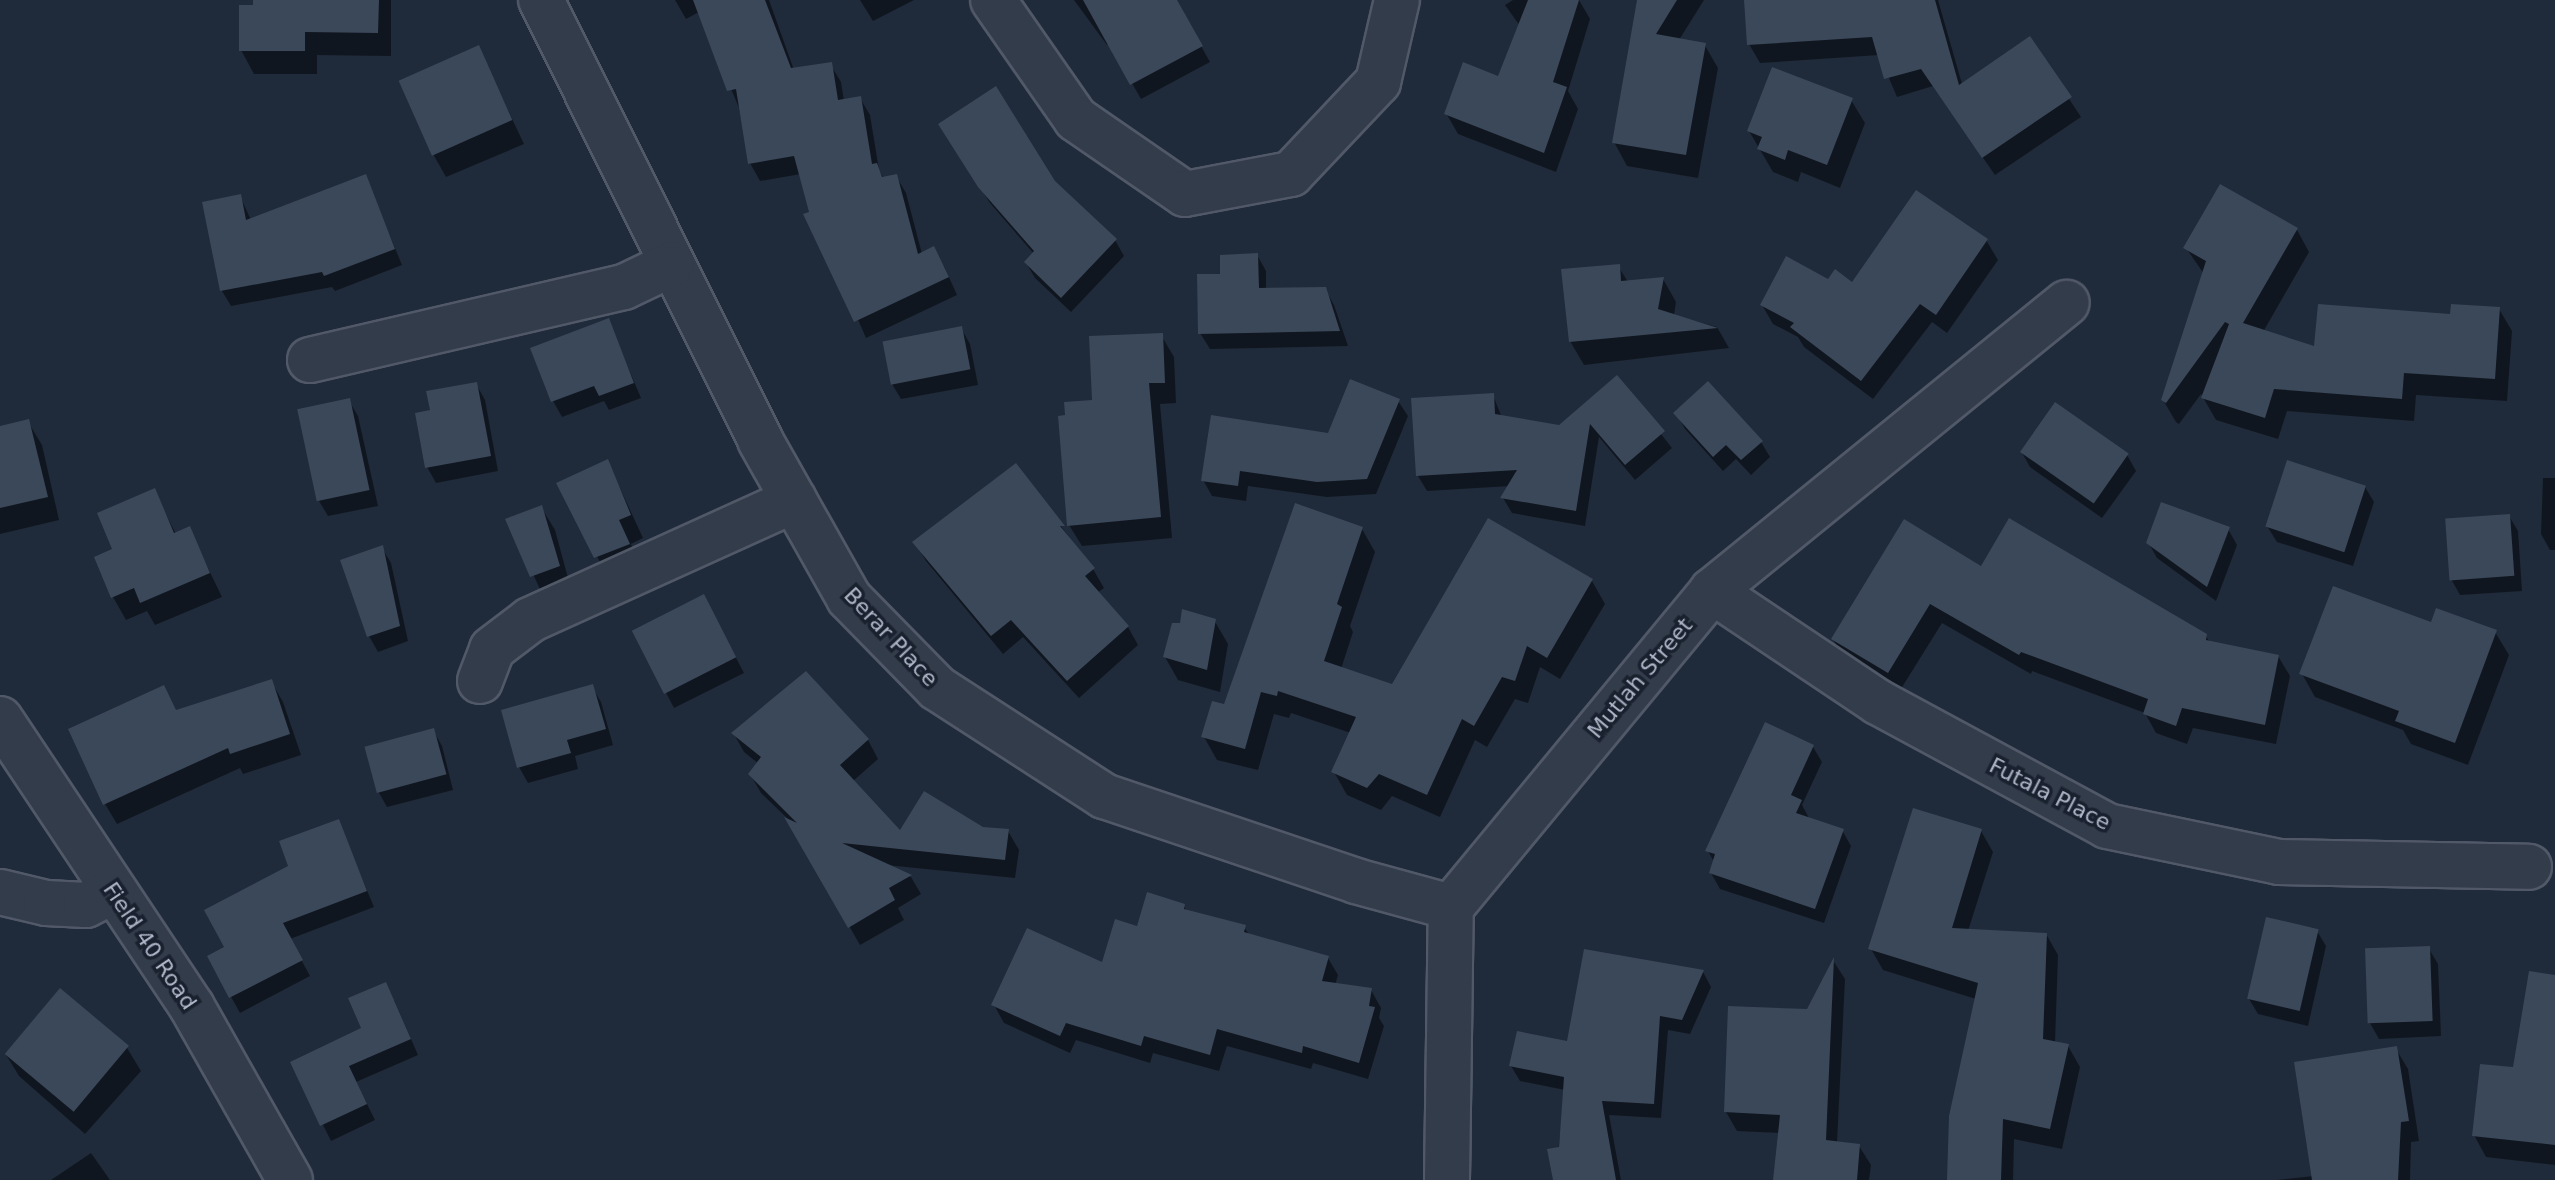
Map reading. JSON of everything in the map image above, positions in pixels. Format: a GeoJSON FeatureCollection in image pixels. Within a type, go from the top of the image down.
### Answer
{"type":"FeatureCollection","features":[{"type":"Feature","properties":{"kind":"street","name":"Berar Place"},"geometry":{"type":"LineString","coordinates":[[541,0],[760,440],[849,598],[937,688],[1104,796],[1356,881],[1451,907]]}},
{"type":"Feature","properties":{"kind":"street"},"geometry":{"type":"LineString","coordinates":[[993,0],[1076,119],[1185,194],[1291,174],[1378,82],[1397,0]]}},
{"type":"Feature","properties":{"kind":"street"},"geometry":{"type":"LineString","coordinates":[[310,360],[624,287],[672,264]]}},
{"type":"Feature","properties":{"kind":"street","name":"Mutlah Street"},"geometry":{"type":"LineString","coordinates":[[1451,907],[1712,591],[2067,303]]}},
{"type":"Feature","properties":{"kind":"street"},"geometry":{"type":"LineString","coordinates":[[480,681],[492,649],[530,620],[794,500]]}},
{"type":"Feature","properties":{"kind":"street","name":"Futala Place"},"geometry":{"type":"LineString","coordinates":[[1712,591],[1878,702],[2107,826],[2279,862],[2529,867]]}},
{"type":"Feature","properties":{"kind":"street","name":"Field 40 Road"},"geometry":{"type":"LineString","coordinates":[[0,719],[192,1007],[290,1180]]}},
{"type":"Feature","properties":{"kind":"street"},"geometry":{"type":"LineString","coordinates":[[0,892],[46,903],[86,905],[113,891]]}},
{"type":"Feature","properties":{"kind":"street"},"geometry":{"type":"LineString","coordinates":[[1447,1180],[1451,907]]}},
{"type":"Feature","properties":{"kind":"building"},"geometry":{"type":"Polygon","coordinates":[[[253,0],[379,0],[378,33],[305,32],[305,51],[239,51],[239,5],[253,5],[253,0]]]}},
{"type":"Feature","properties":{"kind":"building"},"geometry":{"type":"Polygon","coordinates":[[[693,0],[765,0],[791,68],[832,62],[838,100],[861,96],[872,164],[877,163],[882,177],[897,174],[918,254],[934,246],[949,277],[854,322],[803,214],[809,212],[794,156],[748,164],[736,89],[727,91],[693,0]]]}},
{"type":"Feature","properties":{"kind":"building"},"geometry":{"type":"Polygon","coordinates":[[[1083,0],[1177,0],[1203,46],[1130,85],[1083,0]]]}},
{"type":"Feature","properties":{"kind":"building"},"geometry":{"type":"Polygon","coordinates":[[[1528,0],[1579,0],[1553,82],[1567,87],[1544,153],[1444,114],[1463,62],[1498,76],[1528,0]]]}},
{"type":"Feature","properties":{"kind":"building"},"geometry":{"type":"Polygon","coordinates":[[[1637,0],[1677,0],[1656,34],[1706,43],[1686,155],[1612,143],[1637,0]]]}},
{"type":"Feature","properties":{"kind":"building"},"geometry":{"type":"Polygon","coordinates":[[[1744,0],[1935,0],[1959,85],[2030,36],[2072,97],[1982,158],[1921,69],[1884,79],[1872,37],[1747,45],[1744,0]]]}},
{"type":"Feature","properties":{"kind":"building"},"geometry":{"type":"Polygon","coordinates":[[[479,45],[512,120],[432,156],[399,81],[479,45]]]}},
{"type":"Feature","properties":{"kind":"building"},"geometry":{"type":"Polygon","coordinates":[[[1772,67],[1853,98],[1827,165],[1788,150],[1785,160],[1757,149],[1762,137],[1747,131],[1772,67]]]}},
{"type":"Feature","properties":{"kind":"building"},"geometry":{"type":"Polygon","coordinates":[[[996,86],[1055,181],[1117,239],[1061,298],[1024,262],[1034,251],[978,187],[938,124],[996,86]]]}},
{"type":"Feature","properties":{"kind":"building"},"geometry":{"type":"Polygon","coordinates":[[[366,174],[395,249],[324,276],[322,272],[220,291],[202,202],[241,194],[246,220],[366,174]]]}},
{"type":"Feature","properties":{"kind":"building"},"geometry":{"type":"Polygon","coordinates":[[[2220,184],[2298,228],[2243,323],[2314,346],[2318,304],[2450,314],[2451,304],[2500,307],[2495,379],[2404,373],[2402,399],[2274,389],[2265,418],[2201,398],[2229,324],[2225,322],[2166,403],[2161,400],[2206,261],[2183,248],[2220,184]]]}},
{"type":"Feature","properties":{"kind":"building"},"geometry":{"type":"Polygon","coordinates":[[[1916,190],[1988,239],[1936,315],[1920,304],[1861,381],[1790,327],[1794,323],[1760,305],[1786,256],[1828,279],[1835,269],[1852,282],[1916,190]]]}},
{"type":"Feature","properties":{"kind":"building"},"geometry":{"type":"Polygon","coordinates":[[[1258,253],[1259,288],[1326,287],[1340,331],[1198,334],[1197,274],[1220,274],[1220,255],[1258,253]]]}},
{"type":"Feature","properties":{"kind":"building"},"geometry":{"type":"Polygon","coordinates":[[[1620,264],[1621,281],[1664,277],[1658,309],[1718,328],[1569,342],[1561,269],[1620,264]]]}},
{"type":"Feature","properties":{"kind":"building"},"geometry":{"type":"Polygon","coordinates":[[[609,318],[634,383],[599,396],[594,386],[551,402],[530,348],[609,318]]]}},
{"type":"Feature","properties":{"kind":"building"},"geometry":{"type":"Polygon","coordinates":[[[962,326],[970,369],[891,385],[882,341],[962,326]]]}},
{"type":"Feature","properties":{"kind":"building"},"geometry":{"type":"Polygon","coordinates":[[[1163,333],[1165,383],[1149,383],[1161,517],[1067,526],[1058,416],[1065,415],[1064,402],[1092,400],[1089,336],[1163,333]]]}},
{"type":"Feature","properties":{"kind":"building"},"geometry":{"type":"Polygon","coordinates":[[[1617,375],[1665,431],[1625,465],[1590,424],[1576,511],[1500,498],[1517,470],[1416,476],[1411,398],[1494,393],[1495,414],[1559,425],[1617,375]]]}},
{"type":"Feature","properties":{"kind":"building"},"geometry":{"type":"Polygon","coordinates":[[[1350,379],[1400,399],[1367,479],[1317,482],[1240,471],[1238,486],[1201,481],[1211,415],[1328,433],[1350,379]]]}},
{"type":"Feature","properties":{"kind":"building"},"geometry":{"type":"Polygon","coordinates":[[[1708,381],[1763,441],[1741,460],[1726,445],[1713,457],[1673,413],[1708,381]]]}},
{"type":"Feature","properties":{"kind":"building"},"geometry":{"type":"Polygon","coordinates":[[[477,382],[491,456],[425,468],[415,413],[430,410],[426,391],[477,382]]]}},
{"type":"Feature","properties":{"kind":"building"},"geometry":{"type":"Polygon","coordinates":[[[350,398],[370,490],[317,501],[297,409],[350,398]]]}},
{"type":"Feature","properties":{"kind":"building"},"geometry":{"type":"Polygon","coordinates":[[[2055,402],[2129,454],[2094,504],[2020,452],[2055,402]]]}},
{"type":"Feature","properties":{"kind":"building"},"geometry":{"type":"Polygon","coordinates":[[[29,419],[48,497],[0,508],[0,426],[29,419]]]}},
{"type":"Feature","properties":{"kind":"building"},"geometry":{"type":"Polygon","coordinates":[[[608,459],[631,515],[619,520],[630,544],[594,558],[556,483],[608,459]]]}},
{"type":"Feature","properties":{"kind":"building"},"geometry":{"type":"Polygon","coordinates":[[[2287,460],[2366,486],[2344,552],[2265,527],[2287,460]]]}},
{"type":"Feature","properties":{"kind":"building"},"geometry":{"type":"Polygon","coordinates":[[[1016,463],[1065,526],[1060,526],[1095,568],[1085,576],[1129,626],[1067,681],[1011,620],[991,636],[912,542],[1016,463]]]}},
{"type":"Feature","properties":{"kind":"building"},"geometry":{"type":"Polygon","coordinates":[[[155,488],[174,533],[190,526],[210,573],[140,603],[134,588],[111,598],[94,557],[112,549],[97,513],[155,488]]]}},
{"type":"Feature","properties":{"kind":"building"},"geometry":{"type":"Polygon","coordinates":[[[2161,502],[2230,527],[2207,587],[2146,543],[2161,502]]]}},
{"type":"Feature","properties":{"kind":"building"},"geometry":{"type":"Polygon","coordinates":[[[1295,503],[1363,527],[1337,604],[1342,607],[1324,661],[1392,684],[1488,518],[1593,579],[1547,658],[1527,646],[1515,681],[1502,677],[1474,726],[1462,719],[1427,795],[1379,774],[1367,788],[1331,772],[1356,717],[1278,691],[1277,696],[1261,692],[1245,749],[1201,737],[1212,701],[1224,704],[1295,503]]]}},
{"type":"Feature","properties":{"kind":"building"},"geometry":{"type":"Polygon","coordinates":[[[542,505],[560,566],[530,577],[505,519],[542,505]]]}},
{"type":"Feature","properties":{"kind":"building"},"geometry":{"type":"Polygon","coordinates":[[[2510,514],[2514,576],[2449,580],[2445,519],[2510,514]]]}},
{"type":"Feature","properties":{"kind":"building"},"geometry":{"type":"Polygon","coordinates":[[[2009,518],[2207,634],[2206,640],[2279,655],[2265,725],[2182,708],[2176,726],[2143,714],[2148,699],[2021,652],[2019,655],[1930,604],[1888,673],[1831,639],[1904,519],[1981,566],[2009,518]]]}},
{"type":"Feature","properties":{"kind":"building"},"geometry":{"type":"Polygon","coordinates":[[[383,545],[400,626],[367,637],[340,560],[383,545]]]}},
{"type":"Feature","properties":{"kind":"building"},"geometry":{"type":"Polygon","coordinates":[[[2333,586],[2431,622],[2436,608],[2497,630],[2455,743],[2395,721],[2399,711],[2299,674],[2333,586]]]}},
{"type":"Feature","properties":{"kind":"building"},"geometry":{"type":"Polygon","coordinates":[[[704,594],[736,657],[664,694],[632,631],[704,594]]]}},
{"type":"Feature","properties":{"kind":"building"},"geometry":{"type":"Polygon","coordinates":[[[1182,609],[1216,619],[1207,670],[1163,657],[1172,623],[1180,623],[1182,609]]]}},
{"type":"Feature","properties":{"kind":"building"},"geometry":{"type":"Polygon","coordinates":[[[806,671],[869,739],[840,765],[900,830],[924,791],[983,827],[1009,829],[1005,860],[842,843],[912,875],[889,888],[895,900],[848,928],[784,817],[797,823],[748,774],[761,757],[731,733],[806,671]]]}},
{"type":"Feature","properties":{"kind":"building"},"geometry":{"type":"Polygon","coordinates":[[[272,679],[290,734],[230,754],[228,748],[103,805],[68,729],[164,685],[176,710],[272,679]]]}},
{"type":"Feature","properties":{"kind":"building"},"geometry":{"type":"Polygon","coordinates":[[[593,684],[606,729],[567,740],[571,753],[517,768],[501,710],[593,684]]]}},
{"type":"Feature","properties":{"kind":"building"},"geometry":{"type":"Polygon","coordinates":[[[1765,722],[1814,745],[1791,795],[1802,800],[1796,813],[1844,829],[1815,909],[1709,873],[1715,854],[1705,851],[1765,722]]]}},
{"type":"Feature","properties":{"kind":"building"},"geometry":{"type":"Polygon","coordinates":[[[434,728],[446,774],[377,793],[364,747],[434,728]]]}},
{"type":"Feature","properties":{"kind":"building"},"geometry":{"type":"Polygon","coordinates":[[[1913,808],[1982,829],[1952,928],[2047,933],[2043,1039],[2069,1044],[2050,1129],[2003,1119],[2001,1180],[1947,1180],[1949,1116],[1978,983],[1868,949],[1913,808]]]}},
{"type":"Feature","properties":{"kind":"building"},"geometry":{"type":"Polygon","coordinates":[[[339,819],[367,891],[283,923],[303,960],[229,998],[207,956],[224,947],[204,910],[288,866],[279,841],[339,819]]]}},
{"type":"Feature","properties":{"kind":"building"},"geometry":{"type":"Polygon","coordinates":[[[1147,892],[1185,904],[1184,909],[1246,925],[1244,932],[1329,956],[1322,981],[1372,988],[1369,1006],[1375,1007],[1359,1063],[1303,1046],[1302,1053],[1217,1029],[1210,1055],[1144,1036],[1141,1046],[1066,1023],[1060,1036],[991,1005],[1027,928],[1102,962],[1115,919],[1137,926],[1147,892]]]}},
{"type":"Feature","properties":{"kind":"building"},"geometry":{"type":"Polygon","coordinates":[[[2266,917],[2319,929],[2300,1011],[2247,999],[2266,917]]]}},
{"type":"Feature","properties":{"kind":"building"},"geometry":{"type":"Polygon","coordinates":[[[2430,946],[2433,1021],[2368,1023],[2365,948],[2430,946]]]}},
{"type":"Feature","properties":{"kind":"building"},"geometry":{"type":"Polygon","coordinates":[[[1584,949],[1704,970],[1682,1020],[1660,1016],[1654,1104],[1602,1101],[1616,1180],[1553,1180],[1547,1149],[1559,1147],[1564,1077],[1509,1066],[1517,1031],[1567,1041],[1584,949]]]}},
{"type":"Feature","properties":{"kind":"building"},"geometry":{"type":"Polygon","coordinates":[[[1834,957],[1826,1140],[1860,1144],[1857,1180],[1773,1180],[1780,1115],[1724,1112],[1728,1006],[1807,1009],[1834,957]]]}},
{"type":"Feature","properties":{"kind":"building"},"geometry":{"type":"Polygon","coordinates":[[[2529,971],[2555,975],[2555,1145],[2472,1136],[2480,1064],[2513,1067],[2529,971]]]}},
{"type":"Feature","properties":{"kind":"building"},"geometry":{"type":"Polygon","coordinates":[[[386,982],[411,1039],[349,1066],[367,1104],[320,1126],[290,1062],[361,1028],[348,998],[386,982]]]}},
{"type":"Feature","properties":{"kind":"building"},"geometry":{"type":"Polygon","coordinates":[[[60,988],[129,1046],[74,1112],[5,1054],[60,988]]]}},
{"type":"Feature","properties":{"kind":"building"},"geometry":{"type":"Polygon","coordinates":[[[2397,1046],[2409,1121],[2401,1122],[2398,1180],[2312,1180],[2294,1062],[2397,1046]]]}}]}
